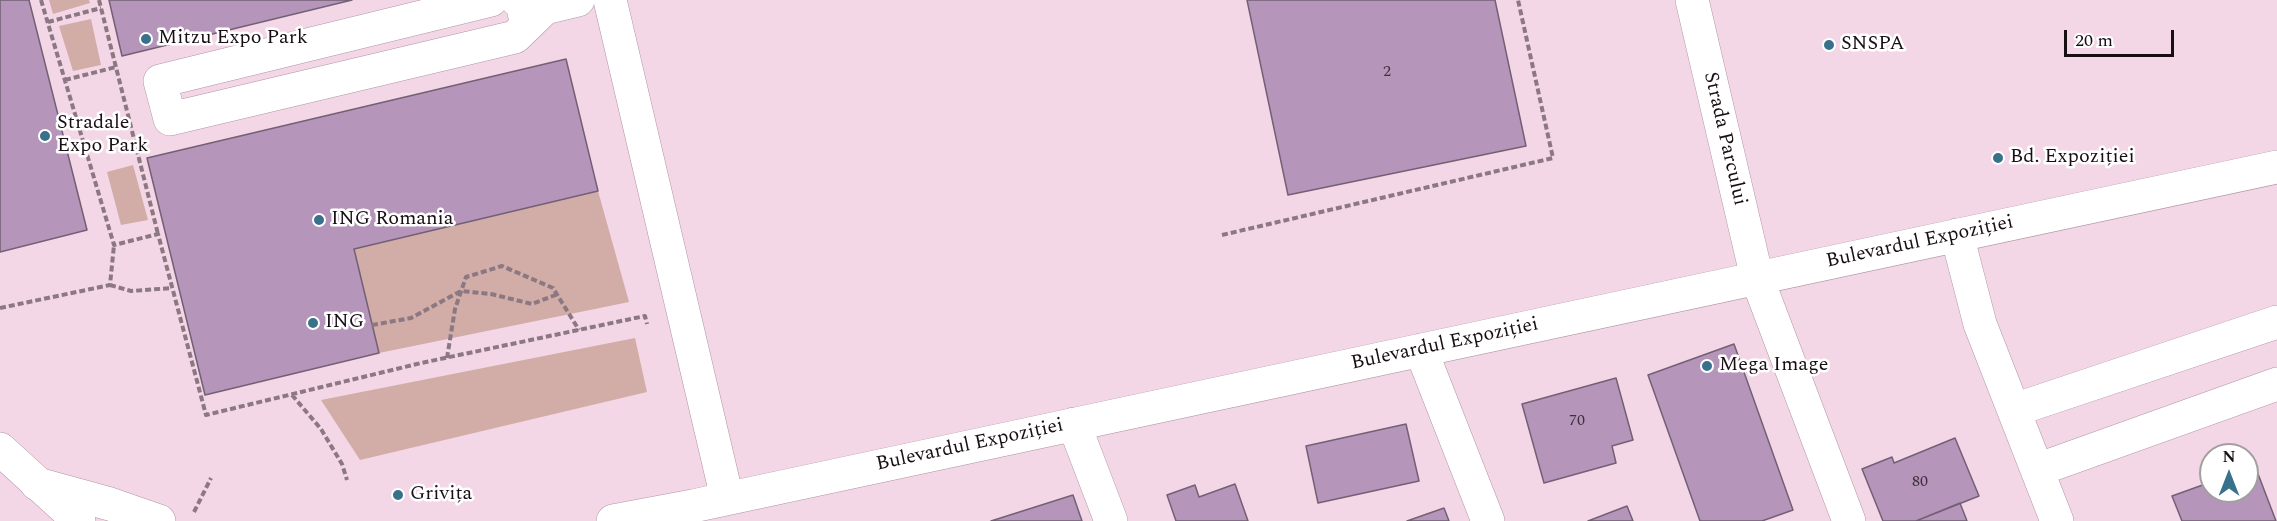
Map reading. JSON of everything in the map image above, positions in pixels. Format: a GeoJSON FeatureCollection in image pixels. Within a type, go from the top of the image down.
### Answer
{"type":"FeatureCollection","features":[{"type":"Feature","properties":{"kind":"street"},"geometry":{"type":"LineString","coordinates":[[491,0],[160,81],[170,119],[514,37],[531,4]]}},
{"type":"Feature","properties":{"kind":"street"},"geometry":{"type":"LineString","coordinates":[[207,90],[531,4],[578,0]]}},
{"type":"Feature","properties":{"kind":"street"},"geometry":{"type":"LineString","coordinates":[[610,0],[727,498]]}},
{"type":"Feature","properties":{"kind":"street","name":"Strada Parcului"},"geometry":{"type":"LineString","coordinates":[[1692,0],[1757,278],[1849,521]]}},
{"type":"Feature","properties":{"kind":"street","name":"Bulevardul Expoziției"},"geometry":{"type":"LineString","coordinates":[[613,521],[2277,167]]}},
{"type":"Feature","properties":{"kind":"street"},"geometry":{"type":"LineString","coordinates":[[1957,235],[1980,324],[2057,521]]}},
{"type":"Feature","properties":{"kind":"street"},"geometry":{"type":"LineString","coordinates":[[2014,410],[2277,322]]}},
{"type":"Feature","properties":{"kind":"street"},"geometry":{"type":"LineString","coordinates":[[1421,350],[1488,521]]}},
{"type":"Feature","properties":{"kind":"street"},"geometry":{"type":"LineString","coordinates":[[2037,470],[2277,384]]}},
{"type":"Feature","properties":{"kind":"street"},"geometry":{"type":"LineString","coordinates":[[1074,424],[1111,521]]}},
{"type":"Feature","properties":{"kind":"street"},"geometry":{"type":"LineString","coordinates":[[0,448],[79,521]]}},
{"type":"Feature","properties":{"kind":"street"},"geometry":{"type":"LineString","coordinates":[[37,484],[159,521]]}},
{"type":"Feature","properties":{"kind":"path"},"geometry":{"type":"LineString","coordinates":[[41,0],[114,245],[110,285]]}},
{"type":"Feature","properties":{"kind":"path"},"geometry":{"type":"LineString","coordinates":[[99,0],[206,415],[447,357],[645,316],[647,326]]}},
{"type":"Feature","properties":{"kind":"path"},"geometry":{"type":"LineString","coordinates":[[1222,235],[1552,158],[1518,0]]}},
{"type":"Feature","properties":{"kind":"path"},"geometry":{"type":"LineString","coordinates":[[48,22],[101,8]]}},
{"type":"Feature","properties":{"kind":"path"},"geometry":{"type":"LineString","coordinates":[[65,80],[116,66]]}},
{"type":"Feature","properties":{"kind":"path"},"geometry":{"type":"LineString","coordinates":[[114,245],[158,234]]}},
{"type":"Feature","properties":{"kind":"path"},"geometry":{"type":"LineString","coordinates":[[447,357],[455,309],[466,277],[502,266],[553,288],[579,330]]}},
{"type":"Feature","properties":{"kind":"path"},"geometry":{"type":"LineString","coordinates":[[0,308],[110,285],[131,291],[172,288]]}},
{"type":"Feature","properties":{"kind":"path"},"geometry":{"type":"LineString","coordinates":[[372,325],[411,318],[462,291],[491,294],[532,304],[558,294]]}},
{"type":"Feature","properties":{"kind":"path"},"geometry":{"type":"LineString","coordinates":[[292,394],[321,429],[342,464],[347,480]]}},
{"type":"Feature","properties":{"kind":"path"},"geometry":{"type":"LineString","coordinates":[[192,515],[211,478]]}},
{"type":"Feature","properties":{"kind":"shaded area"},"geometry":{"type":"Polygon","coordinates":[[[49,0],[89,0],[90,3],[53,14],[49,0]]]}},
{"type":"Feature","properties":{"kind":"shaded area"},"geometry":{"type":"Polygon","coordinates":[[[91,19],[101,65],[73,71],[59,26],[91,19]]]}},
{"type":"Feature","properties":{"kind":"shaded area"},"geometry":{"type":"Polygon","coordinates":[[[133,165],[148,220],[121,225],[107,172],[133,165]]]}},
{"type":"Feature","properties":{"kind":"shaded area"},"geometry":{"type":"Polygon","coordinates":[[[598,191],[629,302],[379,353],[354,249],[598,191]]]}},
{"type":"Feature","properties":{"kind":"shaded area"},"geometry":{"type":"Polygon","coordinates":[[[635,338],[647,392],[360,460],[321,400],[635,338]]]}},
{"type":"Feature","properties":{"kind":"building"},"geometry":{"type":"Polygon","coordinates":[[[0,0],[29,0],[87,230],[0,252],[0,0]]]}},
{"type":"Feature","properties":{"kind":"building"},"geometry":{"type":"Polygon","coordinates":[[[109,0],[352,0],[122,56],[109,0]]]}},
{"type":"Feature","properties":{"kind":"building"},"geometry":{"type":"Polygon","coordinates":[[[1247,0],[1495,0],[1526,146],[1288,195],[1247,0]]]}},
{"type":"Feature","properties":{"kind":"building","name":"ING Romania"},"geometry":{"type":"Polygon","coordinates":[[[566,59],[598,191],[354,249],[379,353],[205,395],[147,158],[566,59]]]}},
{"type":"Feature","properties":{"kind":"building"},"geometry":{"type":"Polygon","coordinates":[[[1734,344],[1793,510],[1762,521],[1700,521],[1648,375],[1734,344]]]}},
{"type":"Feature","properties":{"kind":"building"},"geometry":{"type":"Polygon","coordinates":[[[1616,378],[1633,440],[1612,446],[1616,463],[1544,483],[1522,404],[1616,378]]]}},
{"type":"Feature","properties":{"kind":"building"},"geometry":{"type":"Polygon","coordinates":[[[1406,424],[1419,481],[1318,503],[1306,446],[1406,424]]]}},
{"type":"Feature","properties":{"kind":"building"},"geometry":{"type":"Polygon","coordinates":[[[1955,438],[1979,496],[1916,521],[1883,521],[1862,469],[1892,457],[1894,463],[1955,438]]]}},
{"type":"Feature","properties":{"kind":"building"},"geometry":{"type":"Polygon","coordinates":[[[2259,476],[2276,521],[2182,521],[2172,496],[2199,486],[2199,503],[2259,503],[2259,476]]]}},
{"type":"Feature","properties":{"kind":"building"},"geometry":{"type":"Polygon","coordinates":[[[1235,484],[1248,521],[1176,521],[1167,495],[1195,485],[1199,497],[1235,484]]]}},
{"type":"Feature","properties":{"kind":"building"},"geometry":{"type":"Polygon","coordinates":[[[1073,495],[1082,521],[991,521],[1073,495]]]}},
{"type":"Feature","properties":{"kind":"building"},"geometry":{"type":"Polygon","coordinates":[[[1960,503],[1967,521],[1916,521],[1960,503]]]}},
{"type":"Feature","properties":{"kind":"building"},"geometry":{"type":"Polygon","coordinates":[[[1627,506],[1633,521],[1588,521],[1627,506]]]}},
{"type":"Feature","properties":{"kind":"building"},"geometry":{"type":"Polygon","coordinates":[[[1444,508],[1449,521],[1407,521],[1444,508]]]}},
{"type":"Feature","properties":{"kind":"place","name":"Mitzu Expo Park"},"geometry":{"type":"Point","coordinates":[146,39]}},
{"type":"Feature","properties":{"kind":"place","name":"SNSPA"},"geometry":{"type":"Point","coordinates":[1829,45]}},
{"type":"Feature","properties":{"kind":"place","name":"Stradale Expo Park"},"geometry":{"type":"Point","coordinates":[45,136]}},
{"type":"Feature","properties":{"kind":"place","name":"Bd. Expoziției"},"geometry":{"type":"Point","coordinates":[1998,158]}},
{"type":"Feature","properties":{"kind":"place","name":"ING Romania"},"geometry":{"type":"Point","coordinates":[319,220]}},
{"type":"Feature","properties":{"kind":"place","name":"ING"},"geometry":{"type":"Point","coordinates":[313,323]}},
{"type":"Feature","properties":{"kind":"place","name":"Mega Image"},"geometry":{"type":"Point","coordinates":[1707,366]}},
{"type":"Feature","properties":{"kind":"place","name":"Grivița"},"geometry":{"type":"Point","coordinates":[398,495]}}]}
